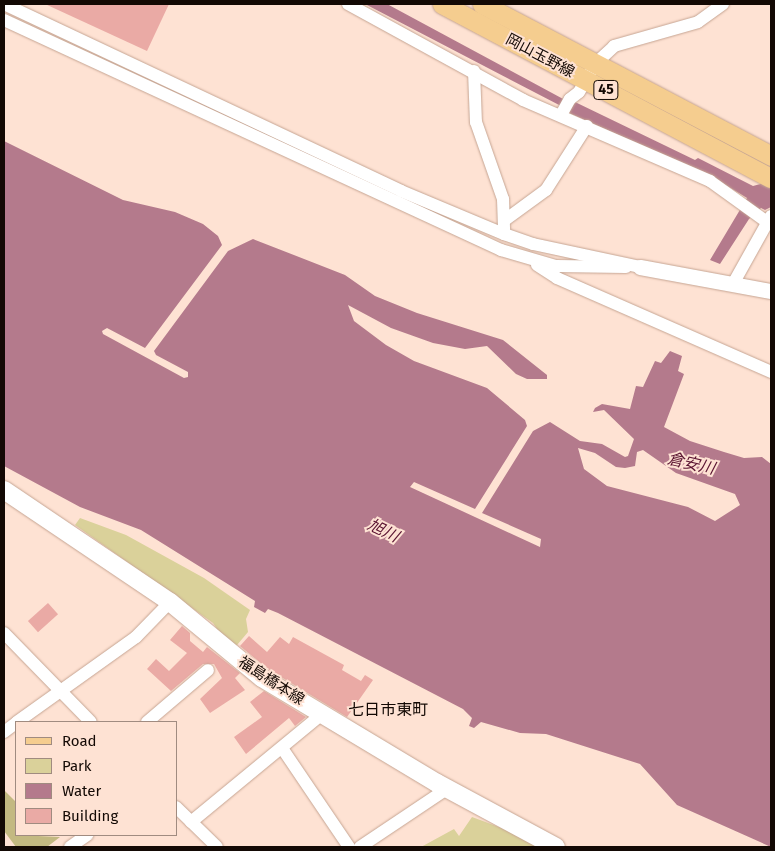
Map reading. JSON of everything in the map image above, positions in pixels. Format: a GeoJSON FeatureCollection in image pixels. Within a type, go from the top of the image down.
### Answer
{"type":"FeatureCollection","features":[{"type":"Feature","properties":{"kind":"main road","name":"岡山玉野線"},"geometry":{"type":"LineString","coordinates":[[442,4],[771,156]]}},
{"type":"Feature","properties":{"kind":"main road","name":"岡山玉野線"},"geometry":{"type":"LineString","coordinates":[[482,4],[590,72],[770,177]]}},
{"type":"Feature","properties":{"kind":"main road","name":"福島橋本線"},"geometry":{"type":"LineString","coordinates":[[4,490],[170,602],[236,658],[322,714],[448,788],[556,847]]}},
{"type":"Feature","properties":{"kind":"street"},"geometry":{"type":"LineString","coordinates":[[4,4],[401,190],[504,234],[533,244],[640,267],[771,291]]}},
{"type":"Feature","properties":{"kind":"street"},"geometry":{"type":"LineString","coordinates":[[348,4],[474,71],[522,100],[562,113],[710,181],[769,219],[733,284]]}},
{"type":"Feature","properties":{"kind":"street"},"geometry":{"type":"LineString","coordinates":[[562,113],[570,99],[579,92],[590,72],[614,46],[698,22],[723,4]]}},
{"type":"Feature","properties":{"kind":"street"},"geometry":{"type":"LineString","coordinates":[[4,20],[471,237],[526,259],[557,278],[771,372]]}},
{"type":"Feature","properties":{"kind":"street"},"geometry":{"type":"LineString","coordinates":[[474,71],[472,92],[476,122],[503,199],[504,234]]}},
{"type":"Feature","properties":{"kind":"street"},"geometry":{"type":"LineString","coordinates":[[505,220],[546,190],[587,126]]}},
{"type":"Feature","properties":{"kind":"street"},"geometry":{"type":"LineString","coordinates":[[526,259],[589,269],[640,267]]}},
{"type":"Feature","properties":{"kind":"street"},"geometry":{"type":"LineString","coordinates":[[18,721],[136,637],[170,602]]}},
{"type":"Feature","properties":{"kind":"street"},"geometry":{"type":"LineString","coordinates":[[4,633],[90,721]]}},
{"type":"Feature","properties":{"kind":"street"},"geometry":{"type":"LineString","coordinates":[[148,721],[208,670]]}},
{"type":"Feature","properties":{"kind":"street"},"geometry":{"type":"LineString","coordinates":[[191,822],[322,714]]}},
{"type":"Feature","properties":{"kind":"street"},"geometry":{"type":"LineString","coordinates":[[4,732],[15,724]]}},
{"type":"Feature","properties":{"kind":"street"},"geometry":{"type":"LineString","coordinates":[[282,748],[349,847]]}},
{"type":"Feature","properties":{"kind":"street"},"geometry":{"type":"LineString","coordinates":[[360,847],[448,788]]}},
{"type":"Feature","properties":{"kind":"street"},"geometry":{"type":"LineString","coordinates":[[178,809],[217,847]]}},
{"type":"Feature","properties":{"kind":"street"},"geometry":{"type":"LineString","coordinates":[[70,847],[86,836]]}},
{"type":"Feature","properties":{"kind":"green space"},"geometry":{"type":"Polygon","coordinates":[[[80,518],[126,535],[204,578],[250,610],[246,619],[248,632],[232,651],[213,623],[75,525],[80,518]]]}},
{"type":"Feature","properties":{"kind":"green space"},"geometry":{"type":"Polygon","coordinates":[[[472,817],[507,830],[540,847],[421,847],[454,829],[459,836],[472,817]]]}},
{"type":"Feature","properties":{"kind":"shaded area"},"geometry":{"type":"Polygon","coordinates":[[[4,790],[15,801],[15,836],[60,837],[47,847],[16,847],[4,831],[4,790]]]}},
{"type":"Feature","properties":{"kind":"water"},"geometry":{"type":"Polygon","coordinates":[[[365,4],[387,4],[565,100],[575,102],[695,160],[698,158],[753,186],[771,181],[771,207],[765,210],[761,208],[749,219],[720,264],[710,260],[747,198],[714,178],[569,113],[561,106],[365,4]]]}},
{"type":"Feature","properties":{"kind":"water"},"geometry":{"type":"Polygon","coordinates":[[[4,141],[123,200],[175,212],[203,224],[218,236],[222,245],[145,348],[107,328],[102,331],[103,334],[184,378],[188,377],[188,372],[156,355],[154,351],[228,251],[253,239],[345,275],[375,296],[417,313],[503,340],[547,375],[547,379],[527,379],[516,374],[487,346],[465,349],[433,343],[391,328],[348,305],[354,321],[386,345],[414,361],[487,388],[525,420],[527,426],[475,509],[414,482],[410,487],[540,547],[541,539],[482,513],[533,431],[550,422],[580,441],[602,444],[625,457],[628,456],[634,439],[604,410],[593,412],[595,408],[602,404],[630,409],[636,386],[643,387],[655,361],[661,363],[670,351],[682,356],[678,371],[684,374],[664,427],[690,441],[744,458],[762,457],[771,464],[771,847],[677,805],[640,764],[546,734],[520,733],[481,722],[474,728],[469,726],[472,718],[463,709],[278,613],[268,609],[265,613],[254,607],[255,601],[141,530],[80,507],[4,466],[4,141]],[[578,448],[584,469],[607,486],[688,507],[715,521],[740,505],[735,494],[676,473],[643,450],[637,452],[635,466],[625,468],[616,467],[595,453],[578,448]]]}},
{"type":"Feature","properties":{"kind":"building"},"geometry":{"type":"Polygon","coordinates":[[[45,4],[169,4],[147,51],[45,4]]]}},
{"type":"Feature","properties":{"kind":"building"},"geometry":{"type":"Polygon","coordinates":[[[48,603],[58,614],[38,632],[28,621],[48,603]]]}},
{"type":"Feature","properties":{"kind":"building"},"geometry":{"type":"Polygon","coordinates":[[[182,626],[190,633],[190,641],[203,652],[207,647],[240,673],[235,678],[245,690],[210,713],[200,699],[222,678],[214,664],[203,664],[171,691],[147,669],[156,659],[169,671],[187,653],[170,640],[182,626]]]}},
{"type":"Feature","properties":{"kind":"building"},"geometry":{"type":"Polygon","coordinates":[[[249,636],[267,652],[280,637],[289,644],[293,637],[344,665],[342,670],[361,681],[365,675],[373,680],[347,717],[268,669],[240,646],[249,636]]]}},
{"type":"Feature","properties":{"kind":"building"},"geometry":{"type":"Polygon","coordinates":[[[264,691],[306,717],[295,726],[289,718],[246,754],[234,737],[262,717],[250,702],[264,691]]]}},
{"type":"Feature","properties":{"kind":"district","name":"七日市東町"},"geometry":{"type":"Point","coordinates":[388,710]}},
{"type":"Feature","properties":{"kind":"water label","name":"倉安川"},"geometry":{"type":"Point","coordinates":[691,464]}},
{"type":"Feature","properties":{"kind":"water label","name":"旭川"},"geometry":{"type":"Point","coordinates":[383,531]}}]}
